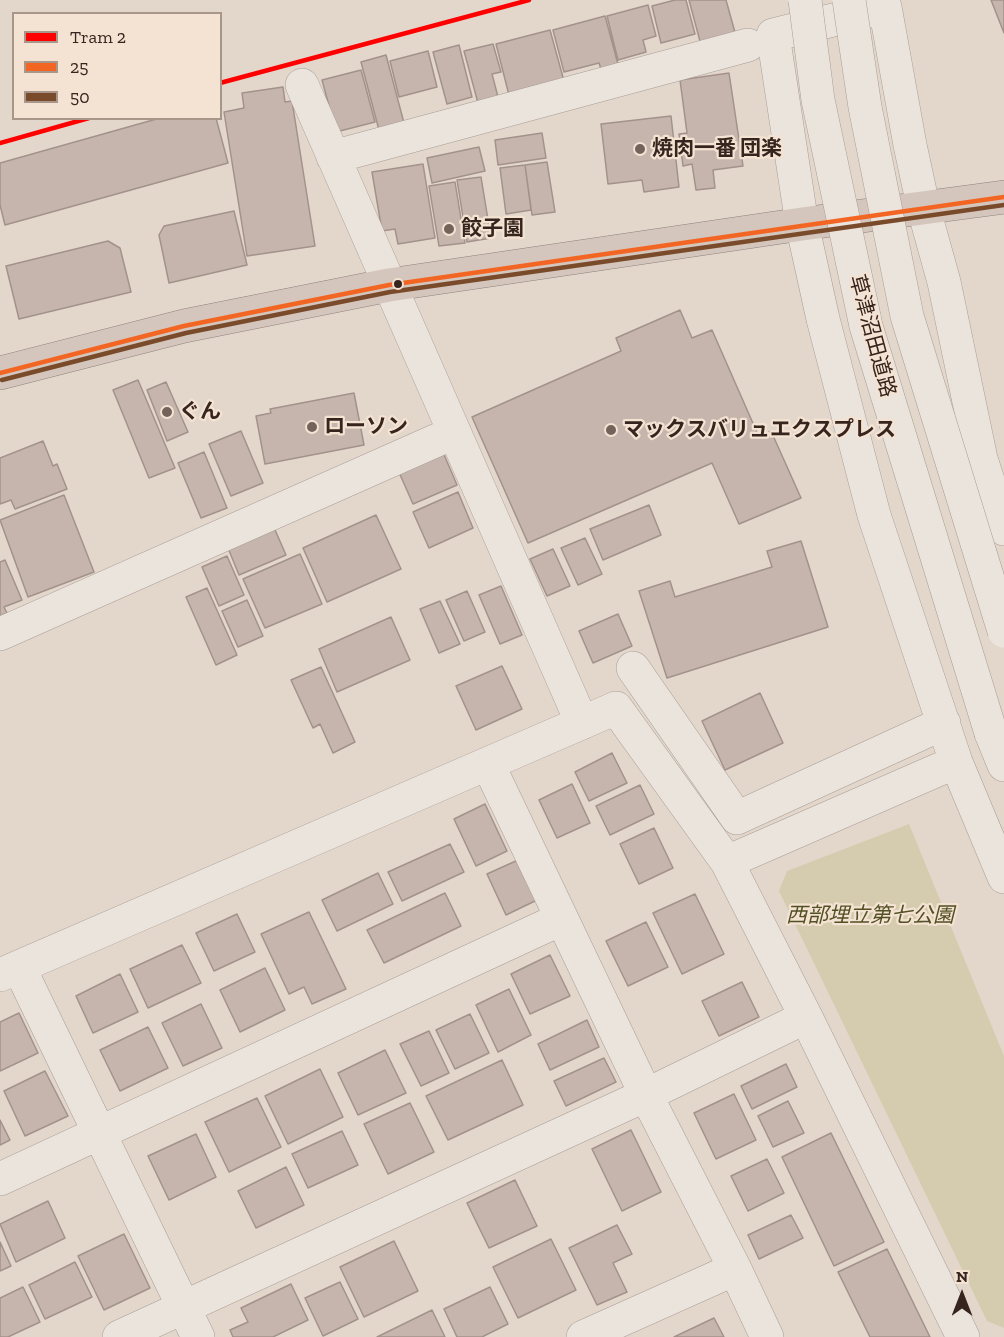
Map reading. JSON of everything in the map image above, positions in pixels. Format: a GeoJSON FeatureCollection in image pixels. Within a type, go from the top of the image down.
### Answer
{"type":"FeatureCollection","features":[{"type":"Feature","properties":{"kind":"highway"},"geometry":{"type":"LineString","coordinates":[[0,373],[184,326],[389,285],[802,224],[924,210],[1004,197]]}},
{"type":"Feature","properties":{"kind":"street","name":"草津沼田道路"},"geometry":{"type":"LineString","coordinates":[[805,0],[818,99],[866,326],[991,733],[1004,765]]}},
{"type":"Feature","properties":{"kind":"street","name":"草津沼田道路"},"geometry":{"type":"LineString","coordinates":[[849,0],[865,107],[908,316],[1004,631]]}},
{"type":"Feature","properties":{"kind":"street"},"geometry":{"type":"LineString","coordinates":[[1004,528],[981,459],[944,282],[924,210],[885,8],[773,35],[802,224],[823,319],[874,515],[956,762],[1004,877]]}},
{"type":"Feature","properties":{"kind":"street"},"geometry":{"type":"LineString","coordinates":[[333,157],[748,45]]}},
{"type":"Feature","properties":{"kind":"street"},"geometry":{"type":"LineString","coordinates":[[302,85],[582,723]]}},
{"type":"Feature","properties":{"kind":"street"},"geometry":{"type":"LineString","coordinates":[[0,634],[453,433]]}},
{"type":"Feature","properties":{"kind":"street"},"geometry":{"type":"LineString","coordinates":[[633,668],[737,818],[944,723]]}},
{"type":"Feature","properties":{"kind":"street"},"geometry":{"type":"LineString","coordinates":[[198,1337],[98,1132],[10,971],[616,708],[727,862],[963,1337]]}},
{"type":"Feature","properties":{"kind":"street"},"geometry":{"type":"LineString","coordinates":[[727,862],[956,762]]}},
{"type":"Feature","properties":{"kind":"street"},"geometry":{"type":"LineString","coordinates":[[488,764],[646,1095],[735,1269],[766,1337]]}},
{"type":"Feature","properties":{"kind":"street"},"geometry":{"type":"LineString","coordinates":[[0,1179],[561,919]]}},
{"type":"Feature","properties":{"kind":"street"},"geometry":{"type":"LineString","coordinates":[[119,1337],[646,1095],[806,1017]]}},
{"type":"Feature","properties":{"kind":"street"},"geometry":{"type":"LineString","coordinates":[[583,1337],[735,1269]]}},
{"type":"Feature","properties":{"kind":"green space","name":"西部埋立第七公園"},"geometry":{"type":"Polygon","coordinates":[[[909,824],[1004,1056],[1004,1328],[987,1321],[779,891],[787,871],[909,824]]]}},
{"type":"Feature","properties":{"kind":"building"},"geometry":{"type":"Polygon","coordinates":[[[675,0],[686,0],[695,34],[661,43],[652,6],[675,0]]]}},
{"type":"Feature","properties":{"kind":"building"},"geometry":{"type":"Polygon","coordinates":[[[689,0],[726,0],[736,36],[701,45],[689,0]]]}},
{"type":"Feature","properties":{"kind":"building"},"geometry":{"type":"Polygon","coordinates":[[[991,0],[1004,0],[1004,33],[991,0]]]}},
{"type":"Feature","properties":{"kind":"building"},"geometry":{"type":"Polygon","coordinates":[[[648,5],[656,36],[643,40],[646,52],[618,60],[607,16],[648,5]]]}},
{"type":"Feature","properties":{"kind":"building"},"geometry":{"type":"Polygon","coordinates":[[[605,16],[619,68],[602,72],[599,63],[564,72],[553,30],[605,16]]]}},
{"type":"Feature","properties":{"kind":"building"},"geometry":{"type":"Polygon","coordinates":[[[550,30],[564,81],[509,95],[496,44],[550,30]]]}},
{"type":"Feature","properties":{"kind":"building"},"geometry":{"type":"Polygon","coordinates":[[[493,44],[501,72],[492,74],[498,97],[478,103],[464,51],[493,44]]]}},
{"type":"Feature","properties":{"kind":"building"},"geometry":{"type":"Polygon","coordinates":[[[459,45],[472,97],[447,104],[433,52],[459,45]]]}},
{"type":"Feature","properties":{"kind":"building"},"geometry":{"type":"Polygon","coordinates":[[[428,51],[437,87],[399,97],[390,61],[428,51]]]}},
{"type":"Feature","properties":{"kind":"building"},"geometry":{"type":"Polygon","coordinates":[[[386,55],[404,123],[379,130],[361,62],[386,55]]]}},
{"type":"Feature","properties":{"kind":"building"},"geometry":{"type":"Polygon","coordinates":[[[361,70],[375,122],[336,132],[322,80],[361,70]]]}},
{"type":"Feature","properties":{"kind":"building"},"geometry":{"type":"Polygon","coordinates":[[[729,73],[743,166],[713,170],[715,188],[696,190],[692,164],[683,166],[679,134],[687,133],[680,80],[729,73]]]}},
{"type":"Feature","properties":{"kind":"building"},"geometry":{"type":"Polygon","coordinates":[[[283,87],[285,102],[292,101],[315,246],[247,256],[224,112],[244,108],[242,93],[283,87]]]}},
{"type":"Feature","properties":{"kind":"building"},"geometry":{"type":"Polygon","coordinates":[[[671,116],[679,187],[644,192],[642,180],[608,184],[601,124],[671,116]]]}},
{"type":"Feature","properties":{"kind":"building"},"geometry":{"type":"Polygon","coordinates":[[[153,120],[217,120],[228,163],[5,225],[0,205],[0,163],[153,120]]]}},
{"type":"Feature","properties":{"kind":"building"},"geometry":{"type":"Polygon","coordinates":[[[542,133],[546,158],[498,165],[495,140],[542,133]]]}},
{"type":"Feature","properties":{"kind":"building"},"geometry":{"type":"Polygon","coordinates":[[[479,147],[485,171],[432,183],[427,158],[479,147]]]}},
{"type":"Feature","properties":{"kind":"building"},"geometry":{"type":"Polygon","coordinates":[[[547,162],[555,212],[532,215],[525,165],[547,162]]]}},
{"type":"Feature","properties":{"kind":"building"},"geometry":{"type":"Polygon","coordinates":[[[423,164],[435,238],[398,244],[395,229],[382,231],[372,172],[423,164]]]}},
{"type":"Feature","properties":{"kind":"building"},"geometry":{"type":"Polygon","coordinates":[[[525,165],[531,210],[506,214],[500,168],[525,165]]]}},
{"type":"Feature","properties":{"kind":"building"},"geometry":{"type":"Polygon","coordinates":[[[481,177],[491,238],[467,242],[457,180],[481,177]]]}},
{"type":"Feature","properties":{"kind":"building"},"geometry":{"type":"Polygon","coordinates":[[[455,182],[465,243],[439,246],[429,186],[455,182]]]}},
{"type":"Feature","properties":{"kind":"building"},"geometry":{"type":"Polygon","coordinates":[[[234,211],[247,265],[169,283],[159,235],[164,226],[234,211]]]}},
{"type":"Feature","properties":{"kind":"building"},"geometry":{"type":"Polygon","coordinates":[[[108,241],[120,248],[131,292],[19,319],[6,266],[108,241]]]}},
{"type":"Feature","properties":{"kind":"building"},"geometry":{"type":"Polygon","coordinates":[[[680,310],[692,338],[712,330],[759,437],[771,431],[801,498],[739,524],[712,463],[528,543],[472,417],[621,351],[616,338],[680,310]]]}},
{"type":"Feature","properties":{"kind":"building"},"geometry":{"type":"Polygon","coordinates":[[[138,380],[175,468],[149,478],[113,390],[138,380]]]}},
{"type":"Feature","properties":{"kind":"building"},"geometry":{"type":"Polygon","coordinates":[[[166,382],[188,432],[167,441],[147,390],[166,382]]]}},
{"type":"Feature","properties":{"kind":"building"},"geometry":{"type":"Polygon","coordinates":[[[354,393],[364,445],[265,464],[256,416],[271,413],[270,409],[354,393]]]}},
{"type":"Feature","properties":{"kind":"building"},"geometry":{"type":"Polygon","coordinates":[[[241,431],[263,483],[231,496],[209,444],[241,431]]]}},
{"type":"Feature","properties":{"kind":"building"},"geometry":{"type":"Polygon","coordinates":[[[43,441],[53,466],[57,464],[67,489],[15,509],[11,500],[0,504],[0,458],[43,441]]]}},
{"type":"Feature","properties":{"kind":"building"},"geometry":{"type":"Polygon","coordinates":[[[442,450],[457,485],[413,504],[398,470],[442,450]]]}},
{"type":"Feature","properties":{"kind":"building"},"geometry":{"type":"Polygon","coordinates":[[[204,452],[227,508],[201,518],[178,463],[204,452]]]}},
{"type":"Feature","properties":{"kind":"building"},"geometry":{"type":"Polygon","coordinates":[[[458,492],[473,528],[429,548],[413,512],[458,492]]]}},
{"type":"Feature","properties":{"kind":"building"},"geometry":{"type":"Polygon","coordinates":[[[64,495],[94,572],[28,597],[0,520],[64,495]]]}},
{"type":"Feature","properties":{"kind":"building"},"geometry":{"type":"Polygon","coordinates":[[[649,505],[661,535],[603,560],[590,529],[649,505]]]}},
{"type":"Feature","properties":{"kind":"building"},"geometry":{"type":"Polygon","coordinates":[[[376,515],[401,569],[327,602],[303,548],[376,515]]]}},
{"type":"Feature","properties":{"kind":"building"},"geometry":{"type":"Polygon","coordinates":[[[272,523],[286,555],[239,575],[226,543],[272,523]]]}},
{"type":"Feature","properties":{"kind":"building"},"geometry":{"type":"Polygon","coordinates":[[[585,538],[602,574],[578,585],[561,548],[585,538]]]}},
{"type":"Feature","properties":{"kind":"building"},"geometry":{"type":"Polygon","coordinates":[[[801,541],[828,627],[667,678],[639,591],[670,581],[675,597],[772,567],[767,551],[801,541]]]}},
{"type":"Feature","properties":{"kind":"building"},"geometry":{"type":"Polygon","coordinates":[[[553,549],[570,586],[547,596],[530,559],[553,549]]]}},
{"type":"Feature","properties":{"kind":"building"},"geometry":{"type":"Polygon","coordinates":[[[300,554],[322,604],[265,628],[243,579],[300,554]]]}},
{"type":"Feature","properties":{"kind":"building"},"geometry":{"type":"Polygon","coordinates":[[[227,556],[244,595],[219,606],[202,567],[227,556]]]}},
{"type":"Feature","properties":{"kind":"building"},"geometry":{"type":"Polygon","coordinates":[[[5,560],[22,600],[4,607],[7,613],[0,616],[0,562],[5,560]]]}},
{"type":"Feature","properties":{"kind":"building"},"geometry":{"type":"Polygon","coordinates":[[[501,586],[522,635],[500,644],[479,595],[501,586]]]}},
{"type":"Feature","properties":{"kind":"building"},"geometry":{"type":"Polygon","coordinates":[[[207,588],[237,655],[216,665],[186,597],[207,588]]]}},
{"type":"Feature","properties":{"kind":"building"},"geometry":{"type":"Polygon","coordinates":[[[467,591],[485,632],[464,641],[446,600],[467,591]]]}},
{"type":"Feature","properties":{"kind":"building"},"geometry":{"type":"Polygon","coordinates":[[[247,600],[263,636],[238,647],[222,611],[247,600]]]}},
{"type":"Feature","properties":{"kind":"building"},"geometry":{"type":"Polygon","coordinates":[[[440,601],[460,644],[439,653],[420,609],[440,601]]]}},
{"type":"Feature","properties":{"kind":"building"},"geometry":{"type":"Polygon","coordinates":[[[618,614],[632,646],[593,663],[579,631],[618,614]]]}},
{"type":"Feature","properties":{"kind":"building"},"geometry":{"type":"Polygon","coordinates":[[[391,617],[410,660],[337,692],[319,649],[391,617]]]}},
{"type":"Feature","properties":{"kind":"building"},"geometry":{"type":"Polygon","coordinates":[[[502,666],[522,709],[476,730],[456,686],[502,666]]]}},
{"type":"Feature","properties":{"kind":"building"},"geometry":{"type":"Polygon","coordinates":[[[321,667],[355,742],[333,753],[320,724],[313,728],[291,680],[321,667]]]}},
{"type":"Feature","properties":{"kind":"building"},"geometry":{"type":"Polygon","coordinates":[[[760,693],[783,743],[725,770],[702,721],[760,693]]]}},
{"type":"Feature","properties":{"kind":"building"},"geometry":{"type":"Polygon","coordinates":[[[612,753],[627,783],[589,801],[575,772],[612,753]]]}},
{"type":"Feature","properties":{"kind":"building"},"geometry":{"type":"Polygon","coordinates":[[[572,784],[590,823],[557,838],[539,800],[572,784]]]}},
{"type":"Feature","properties":{"kind":"building"},"geometry":{"type":"Polygon","coordinates":[[[640,785],[654,814],[610,835],[596,806],[640,785]]]}},
{"type":"Feature","properties":{"kind":"building"},"geometry":{"type":"Polygon","coordinates":[[[485,804],[507,851],[476,866],[454,819],[485,804]]]}},
{"type":"Feature","properties":{"kind":"building"},"geometry":{"type":"Polygon","coordinates":[[[654,828],[673,868],[639,884],[620,844],[654,828]]]}},
{"type":"Feature","properties":{"kind":"building"},"geometry":{"type":"Polygon","coordinates":[[[450,844],[464,872],[402,901],[388,872],[450,844]]]}},
{"type":"Feature","properties":{"kind":"building"},"geometry":{"type":"Polygon","coordinates":[[[518,860],[537,900],[506,915],[487,874],[518,860]]]}},
{"type":"Feature","properties":{"kind":"building"},"geometry":{"type":"Polygon","coordinates":[[[378,873],[393,904],[337,931],[322,900],[378,873]]]}},
{"type":"Feature","properties":{"kind":"building"},"geometry":{"type":"Polygon","coordinates":[[[445,893],[461,926],[384,963],[367,930],[445,893]]]}},
{"type":"Feature","properties":{"kind":"building"},"geometry":{"type":"Polygon","coordinates":[[[695,894],[724,954],[682,974],[653,913],[695,894]]]}},
{"type":"Feature","properties":{"kind":"building"},"geometry":{"type":"Polygon","coordinates":[[[309,912],[346,989],[312,1004],[304,987],[289,994],[261,934],[309,912]]]}},
{"type":"Feature","properties":{"kind":"building"},"geometry":{"type":"Polygon","coordinates":[[[237,914],[255,952],[214,971],[196,933],[237,914]]]}},
{"type":"Feature","properties":{"kind":"building"},"geometry":{"type":"Polygon","coordinates":[[[646,922],[668,967],[628,986],[606,941],[646,922]]]}},
{"type":"Feature","properties":{"kind":"building"},"geometry":{"type":"Polygon","coordinates":[[[182,945],[201,983],[148,1008],[130,969],[182,945]]]}},
{"type":"Feature","properties":{"kind":"building"},"geometry":{"type":"Polygon","coordinates":[[[550,955],[570,996],[530,1014],[511,974],[550,955]]]}},
{"type":"Feature","properties":{"kind":"building"},"geometry":{"type":"Polygon","coordinates":[[[265,968],[285,1010],[240,1032],[220,990],[265,968]]]}},
{"type":"Feature","properties":{"kind":"building"},"geometry":{"type":"Polygon","coordinates":[[[120,974],[138,1012],[93,1033],[76,996],[120,974]]]}},
{"type":"Feature","properties":{"kind":"building"},"geometry":{"type":"Polygon","coordinates":[[[742,982],[759,1017],[719,1036],[702,1001],[742,982]]]}},
{"type":"Feature","properties":{"kind":"building"},"geometry":{"type":"Polygon","coordinates":[[[509,989],[531,1035],[498,1052],[476,1005],[509,989]]]}},
{"type":"Feature","properties":{"kind":"building"},"geometry":{"type":"Polygon","coordinates":[[[201,1004],[222,1048],[183,1066],[162,1023],[201,1004]]]}},
{"type":"Feature","properties":{"kind":"building"},"geometry":{"type":"Polygon","coordinates":[[[19,1013],[38,1053],[0,1071],[0,1022],[19,1013]]]}},
{"type":"Feature","properties":{"kind":"building"},"geometry":{"type":"Polygon","coordinates":[[[470,1014],[489,1053],[455,1069],[436,1030],[470,1014]]]}},
{"type":"Feature","properties":{"kind":"building"},"geometry":{"type":"Polygon","coordinates":[[[587,1020],[599,1047],[550,1070],[538,1044],[587,1020]]]}},
{"type":"Feature","properties":{"kind":"building"},"geometry":{"type":"Polygon","coordinates":[[[148,1027],[168,1068],[120,1091],[100,1050],[148,1027]]]}},
{"type":"Feature","properties":{"kind":"building"},"geometry":{"type":"Polygon","coordinates":[[[429,1031],[449,1073],[421,1086],[400,1044],[429,1031]]]}},
{"type":"Feature","properties":{"kind":"building"},"geometry":{"type":"Polygon","coordinates":[[[385,1050],[406,1093],[358,1115],[338,1073],[385,1050]]]}},
{"type":"Feature","properties":{"kind":"building"},"geometry":{"type":"Polygon","coordinates":[[[604,1058],[616,1082],[566,1106],[554,1081],[604,1058]]]}},
{"type":"Feature","properties":{"kind":"building"},"geometry":{"type":"Polygon","coordinates":[[[502,1060],[523,1105],[448,1140],[426,1096],[502,1060]]]}},
{"type":"Feature","properties":{"kind":"building"},"geometry":{"type":"Polygon","coordinates":[[[786,1064],[797,1087],[752,1109],[741,1086],[786,1064]]]}},
{"type":"Feature","properties":{"kind":"building"},"geometry":{"type":"Polygon","coordinates":[[[320,1069],[343,1117],[288,1144],[265,1096],[320,1069]]]}},
{"type":"Feature","properties":{"kind":"building"},"geometry":{"type":"Polygon","coordinates":[[[45,1071],[68,1116],[25,1136],[4,1091],[45,1071]]]}},
{"type":"Feature","properties":{"kind":"building"},"geometry":{"type":"Polygon","coordinates":[[[734,1094],[756,1140],[716,1159],[694,1113],[734,1094]]]}},
{"type":"Feature","properties":{"kind":"building"},"geometry":{"type":"Polygon","coordinates":[[[257,1098],[281,1147],[229,1172],[205,1122],[257,1098]]]}},
{"type":"Feature","properties":{"kind":"building"},"geometry":{"type":"Polygon","coordinates":[[[788,1101],[804,1133],[773,1147],[758,1116],[788,1101]]]}},
{"type":"Feature","properties":{"kind":"building"},"geometry":{"type":"Polygon","coordinates":[[[410,1103],[434,1152],[388,1174],[364,1124],[410,1103]]]}},
{"type":"Feature","properties":{"kind":"building"},"geometry":{"type":"Polygon","coordinates":[[[0,1120],[10,1140],[0,1145],[0,1120]]]}},
{"type":"Feature","properties":{"kind":"building"},"geometry":{"type":"Polygon","coordinates":[[[631,1130],[661,1192],[622,1211],[592,1149],[631,1130]]]}},
{"type":"Feature","properties":{"kind":"building"},"geometry":{"type":"Polygon","coordinates":[[[342,1131],[358,1165],[308,1188],[292,1154],[342,1131]]]}},
{"type":"Feature","properties":{"kind":"building"},"geometry":{"type":"Polygon","coordinates":[[[831,1133],[884,1242],[834,1266],[782,1157],[831,1133]]]}},
{"type":"Feature","properties":{"kind":"building"},"geometry":{"type":"Polygon","coordinates":[[[196,1134],[216,1177],[169,1200],[148,1156],[196,1134]]]}},
{"type":"Feature","properties":{"kind":"building"},"geometry":{"type":"Polygon","coordinates":[[[767,1159],[784,1193],[748,1211],[731,1176],[767,1159]]]}},
{"type":"Feature","properties":{"kind":"building"},"geometry":{"type":"Polygon","coordinates":[[[286,1167],[304,1205],[256,1228],[238,1191],[286,1167]]]}},
{"type":"Feature","properties":{"kind":"building"},"geometry":{"type":"Polygon","coordinates":[[[515,1180],[537,1226],[489,1248],[467,1203],[515,1180]]]}},
{"type":"Feature","properties":{"kind":"building"},"geometry":{"type":"Polygon","coordinates":[[[48,1201],[65,1238],[16,1262],[0,1224],[48,1201]]]}},
{"type":"Feature","properties":{"kind":"building"},"geometry":{"type":"Polygon","coordinates":[[[791,1215],[803,1238],[759,1259],[748,1235],[791,1215]]]}},
{"type":"Feature","properties":{"kind":"building"},"geometry":{"type":"Polygon","coordinates":[[[617,1225],[632,1254],[613,1263],[627,1292],[597,1305],[569,1248],[617,1225]]]}},
{"type":"Feature","properties":{"kind":"building"},"geometry":{"type":"Polygon","coordinates":[[[124,1234],[150,1288],[104,1310],[78,1256],[124,1234]]]}},
{"type":"Feature","properties":{"kind":"building"},"geometry":{"type":"Polygon","coordinates":[[[551,1239],[576,1290],[518,1318],[493,1267],[551,1239]]]}},
{"type":"Feature","properties":{"kind":"building"},"geometry":{"type":"Polygon","coordinates":[[[394,1241],[418,1291],[364,1317],[340,1267],[394,1241]]]}},
{"type":"Feature","properties":{"kind":"building"},"geometry":{"type":"Polygon","coordinates":[[[0,1242],[11,1266],[0,1271],[0,1242]]]}},
{"type":"Feature","properties":{"kind":"building"},"geometry":{"type":"Polygon","coordinates":[[[887,1249],[930,1337],[870,1337],[838,1272],[887,1249]]]}},
{"type":"Feature","properties":{"kind":"building"},"geometry":{"type":"Polygon","coordinates":[[[75,1262],[92,1297],[45,1319],[29,1285],[75,1262]]]}},
{"type":"Feature","properties":{"kind":"building"},"geometry":{"type":"Polygon","coordinates":[[[340,1282],[358,1319],[323,1336],[305,1298],[340,1282]]]}},
{"type":"Feature","properties":{"kind":"building"},"geometry":{"type":"Polygon","coordinates":[[[291,1284],[308,1320],[273,1337],[233,1337],[230,1330],[248,1322],[241,1308],[291,1284]]]}},
{"type":"Feature","properties":{"kind":"building"},"geometry":{"type":"Polygon","coordinates":[[[23,1287],[40,1322],[8,1337],[0,1337],[0,1298],[23,1287]]]}},
{"type":"Feature","properties":{"kind":"building"},"geometry":{"type":"Polygon","coordinates":[[[490,1287],[508,1324],[482,1337],[457,1337],[444,1309],[490,1287]]]}},
{"type":"Feature","properties":{"kind":"building"},"geometry":{"type":"Polygon","coordinates":[[[432,1310],[445,1337],[377,1337],[432,1310]]]}},
{"type":"Feature","properties":{"kind":"building"},"geometry":{"type":"Polygon","coordinates":[[[714,1318],[724,1337],[674,1337],[714,1318]]]}},
{"type":"Feature","properties":{"kind":"tram line","name":"2"},"geometry":{"type":"LineString","coordinates":[[222,82],[529,0]]}},
{"type":"Feature","properties":{"kind":"tram line","name":"2"},"geometry":{"type":"LineString","coordinates":[[0,143],[82,120]]}},
{"type":"Feature","properties":{"kind":"transit line","name":"25"},"geometry":{"type":"LineString","coordinates":[[0,373],[184,326],[389,285],[1004,197]]}},
{"type":"Feature","properties":{"kind":"transit line","name":"50"},"geometry":{"type":"LineString","coordinates":[[2,380],[186,333],[390,292],[1004,205]]}},
{"type":"Feature","properties":{"kind":"place","name":"焼肉一番 団楽"},"geometry":{"type":"Point","coordinates":[640,149]}},
{"type":"Feature","properties":{"kind":"place","name":"餃子園"},"geometry":{"type":"Point","coordinates":[449,229]}},
{"type":"Feature","properties":{"kind":"place","name":"ぐん"},"geometry":{"type":"Point","coordinates":[167,412]}},
{"type":"Feature","properties":{"kind":"place","name":"ローソン"},"geometry":{"type":"Point","coordinates":[312,427]}},
{"type":"Feature","properties":{"kind":"place","name":"マックスバリュエクスプレス"},"geometry":{"type":"Point","coordinates":[611,430]}}]}
